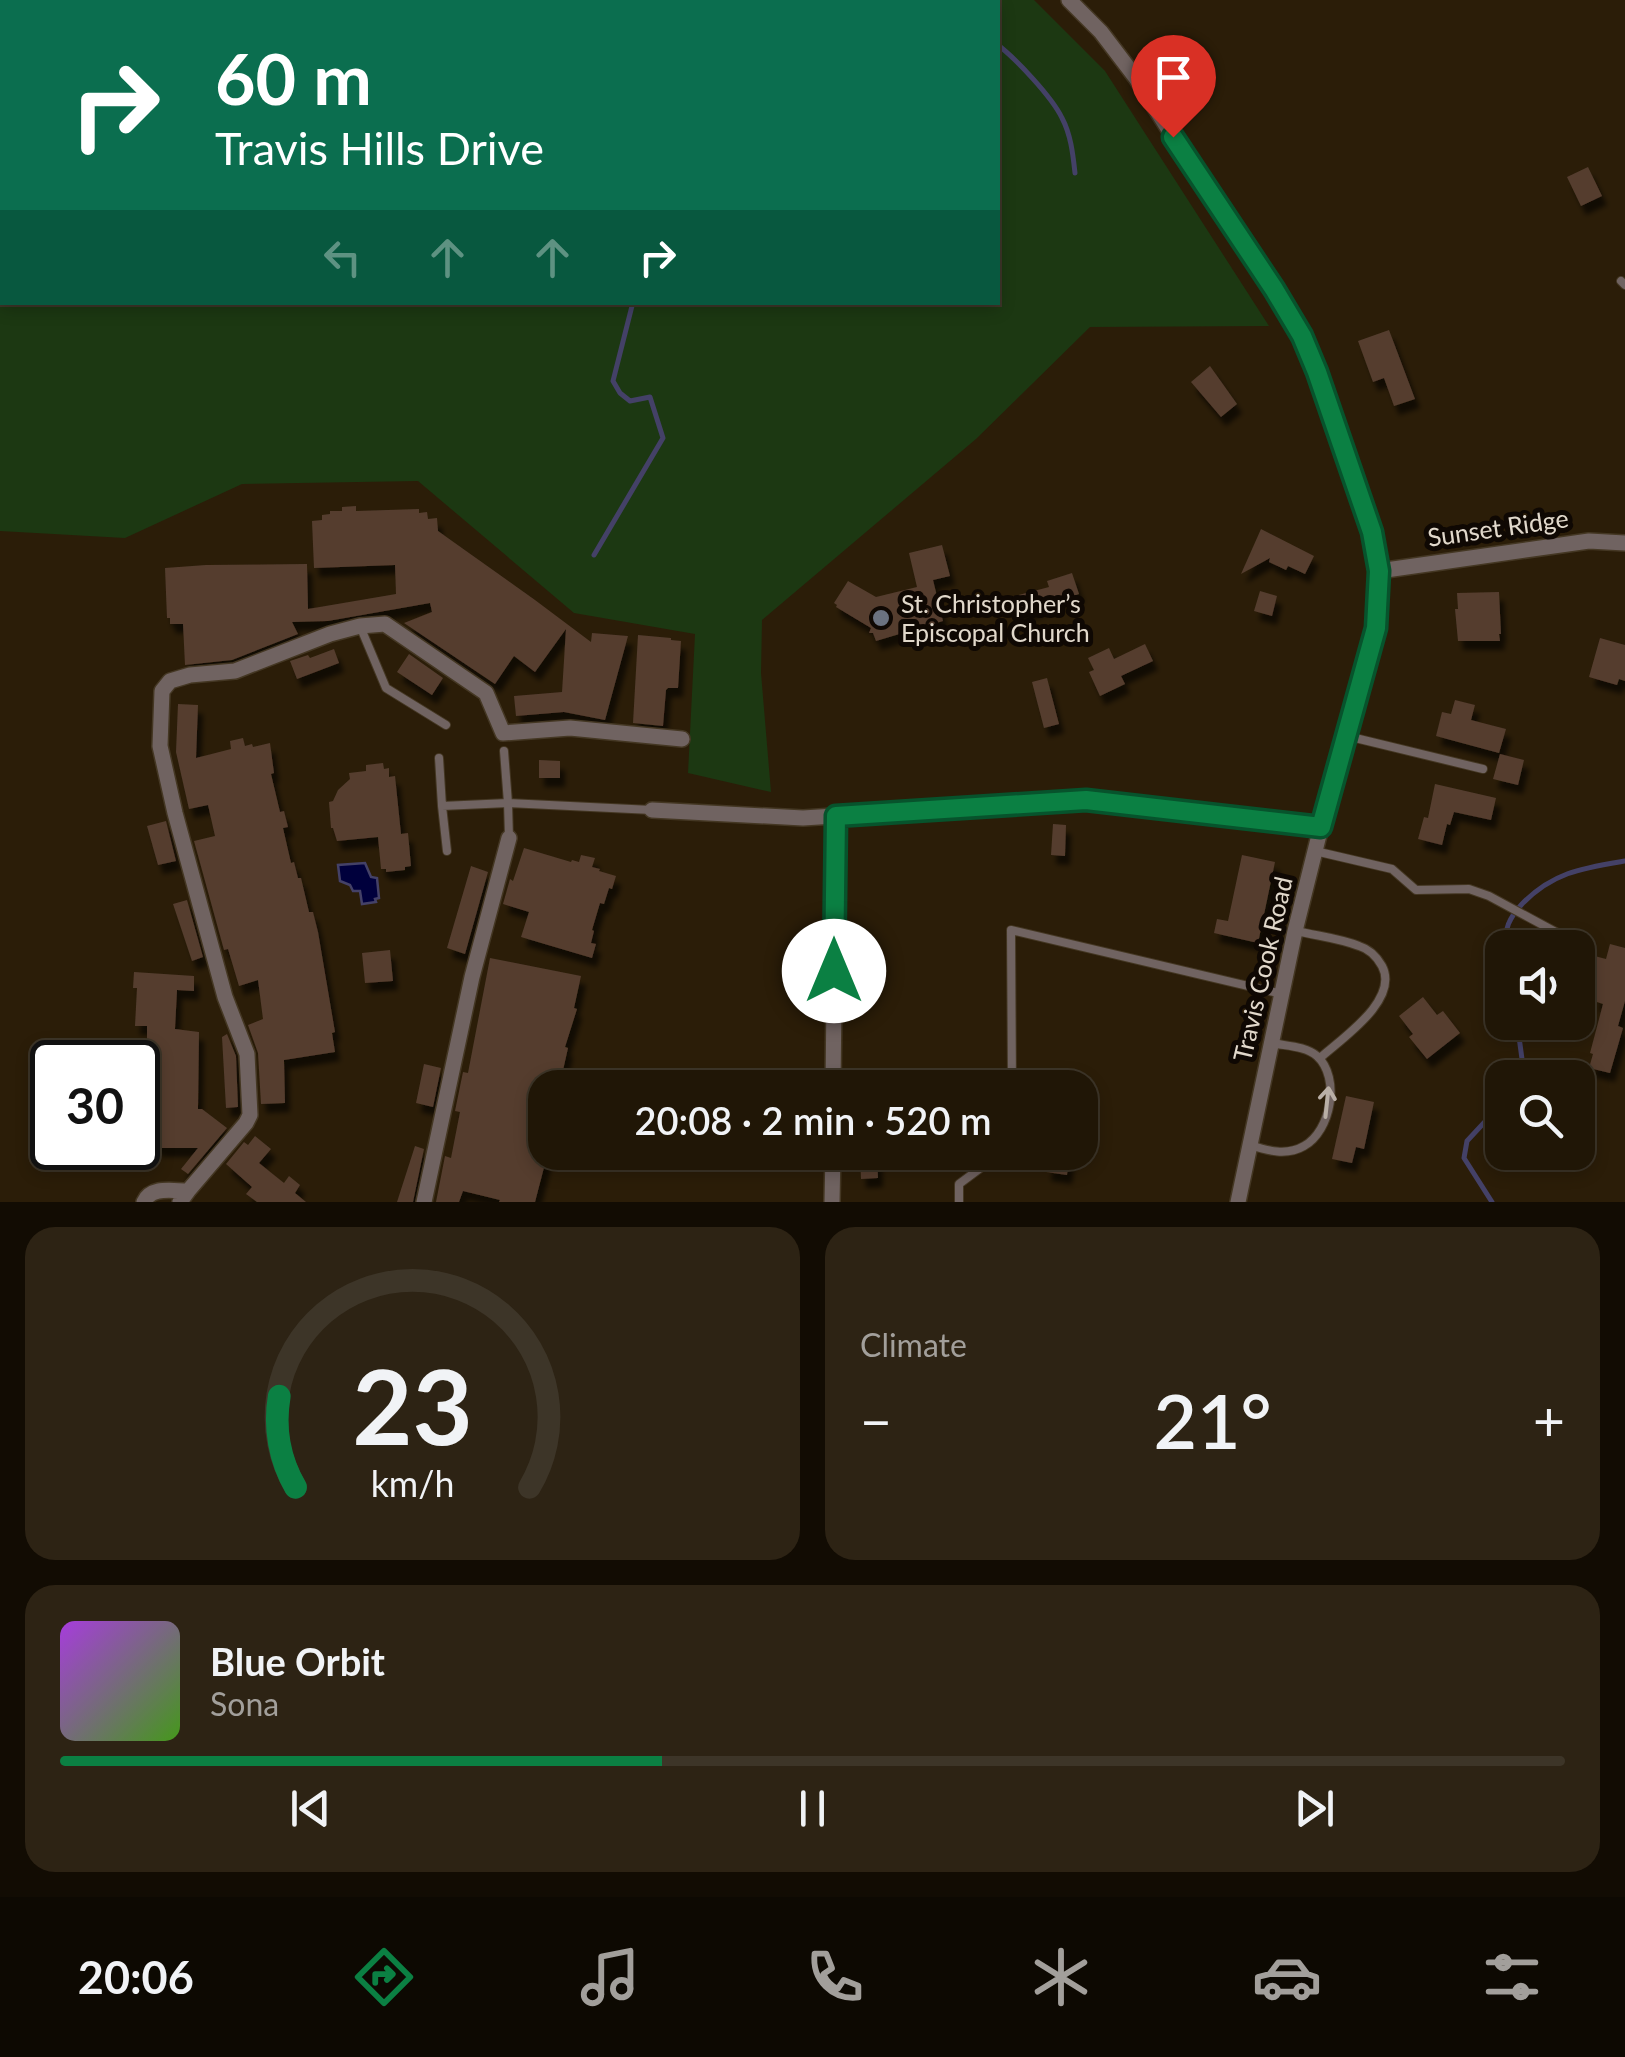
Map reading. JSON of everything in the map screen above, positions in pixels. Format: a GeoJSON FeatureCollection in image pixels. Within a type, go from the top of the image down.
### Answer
{"type":"FeatureCollection","features":[{"type":"Feature","properties":{"kind":"street","name":"Travis Cook Road"},"geometry":{"type":"LineString","coordinates":[[1069,0],[1101,32],[1136,78],[1302,336],[1372,532],[1379,571],[1376,628],[1295,931],[1238,1202]]}},
{"type":"Feature","properties":{"kind":"street","name":"Sunset Ridge"},"geometry":{"type":"LineString","coordinates":[[1379,571],[1590,541],[1625,543]]}},
{"type":"Feature","properties":{"kind":"street"},"geometry":{"type":"LineString","coordinates":[[144,1202],[153,1191],[184,1197],[250,1115],[247,1054],[225,997],[160,746],[162,691],[170,681],[190,675],[235,672],[330,634],[385,624],[486,694],[503,733],[504,751]]}},
{"type":"Feature","properties":{"kind":"street"},"geometry":{"type":"LineString","coordinates":[[503,733],[570,728],[682,739]]}},
{"type":"Feature","properties":{"kind":"street"},"geometry":{"type":"LineString","coordinates":[[652,810],[802,818],[1086,800],[1321,827]]}},
{"type":"Feature","properties":{"kind":"street"},"geometry":{"type":"LineString","coordinates":[[834,1070],[836,816]]}},
{"type":"Feature","properties":{"kind":"street"},"geometry":{"type":"LineString","coordinates":[[424,1202],[472,977],[509,838]]}},
{"type":"Feature","properties":{"kind":"street"},"geometry":{"type":"LineString","coordinates":[[832,1202],[833,1170]]}},
{"type":"Feature","properties":{"kind":"lane"},"geometry":{"type":"LineString","coordinates":[[360,626],[386,688],[446,725]]}},
{"type":"Feature","properties":{"kind":"lane"},"geometry":{"type":"LineString","coordinates":[[1347,736],[1483,769]]}},
{"type":"Feature","properties":{"kind":"lane"},"geometry":{"type":"LineString","coordinates":[[504,751],[509,838]]}},
{"type":"Feature","properties":{"kind":"lane"},"geometry":{"type":"LineString","coordinates":[[439,758],[446,851]]}},
{"type":"Feature","properties":{"kind":"lane"},"geometry":{"type":"LineString","coordinates":[[442,806],[508,803],[652,810]]}},
{"type":"Feature","properties":{"kind":"lane"},"geometry":{"type":"LineString","coordinates":[[1315,851],[1392,870],[1416,890],[1469,890],[1489,896],[1552,930]]}},
{"type":"Feature","properties":{"kind":"lane"},"geometry":{"type":"LineString","coordinates":[[1012,1070],[1010,930],[1282,994]]}},
{"type":"Feature","properties":{"kind":"lane"},"geometry":{"type":"LineString","coordinates":[[1295,931],[1362,946],[1374,955],[1386,976],[1384,992],[1368,1015],[1320,1058]]}},
{"type":"Feature","properties":{"kind":"lane"},"geometry":{"type":"LineString","coordinates":[[1250,1145],[1275,1151],[1304,1146],[1320,1132],[1330,1100],[1320,1058],[1306,1049],[1272,1043]]}},
{"type":"Feature","properties":{"kind":"lane"},"geometry":{"type":"LineString","coordinates":[[960,1202],[959,1184],[978,1170]]}},
{"type":"Feature","properties":{"kind":"green space"},"geometry":{"type":"Polygon","coordinates":[[[1000,0],[1034,0],[1105,71],[1269,326],[1090,327],[976,439],[762,620],[761,673],[771,792],[688,773],[695,634],[574,613],[418,481],[242,484],[125,538],[0,531],[0,305],[1000,305],[1000,0]]]}},
{"type":"Feature","properties":{"kind":"shaded area"},"geometry":{"type":"Polygon","coordinates":[[[365,863],[371,877],[377,878],[379,898],[362,904],[360,891],[353,891],[340,881],[338,865],[365,863]]]}},
{"type":"Feature","properties":{"kind":"building"},"geometry":{"type":"Polygon","coordinates":[[[1588,167],[1602,196],[1581,206],[1567,177],[1588,167]]]}},
{"type":"Feature","properties":{"kind":"building"},"geometry":{"type":"Polygon","coordinates":[[[1389,330],[1415,399],[1394,406],[1384,378],[1373,382],[1358,341],[1389,330]]]}},
{"type":"Feature","properties":{"kind":"building"},"geometry":{"type":"Polygon","coordinates":[[[1210,366],[1237,404],[1221,417],[1191,382],[1210,366]]]}},
{"type":"Feature","properties":{"kind":"building"},"geometry":{"type":"Polygon","coordinates":[[[356,506],[356,511],[427,512],[428,519],[437,518],[438,531],[591,642],[592,633],[628,636],[605,720],[564,712],[516,716],[514,696],[562,692],[566,629],[535,672],[514,656],[495,684],[404,623],[432,612],[430,603],[328,621],[292,622],[298,634],[232,660],[185,665],[183,624],[170,624],[167,618],[165,568],[307,564],[308,609],[396,594],[395,565],[314,568],[312,521],[322,520],[322,515],[330,511],[356,506]]]}},
{"type":"Feature","properties":{"kind":"building"},"geometry":{"type":"Polygon","coordinates":[[[1261,529],[1314,556],[1305,574],[1288,566],[1286,570],[1269,562],[1270,558],[1241,574],[1261,529]]]}},
{"type":"Feature","properties":{"kind":"building"},"geometry":{"type":"Polygon","coordinates":[[[942,545],[950,576],[933,580],[943,621],[876,641],[873,633],[869,633],[871,628],[836,607],[834,603],[848,581],[876,597],[917,587],[909,553],[942,545]]]}},
{"type":"Feature","properties":{"kind":"building"},"geometry":{"type":"Polygon","coordinates":[[[1072,573],[1079,594],[1016,615],[1011,597],[1049,587],[1047,581],[1072,573]]]}},
{"type":"Feature","properties":{"kind":"building"},"geometry":{"type":"Polygon","coordinates":[[[1260,591],[1277,596],[1272,616],[1254,611],[1260,591]]]}},
{"type":"Feature","properties":{"kind":"building"},"geometry":{"type":"Polygon","coordinates":[[[1499,592],[1500,641],[1458,641],[1457,593],[1499,592]]]}},
{"type":"Feature","properties":{"kind":"building"},"geometry":{"type":"Polygon","coordinates":[[[638,635],[681,641],[678,688],[666,690],[663,726],[633,723],[638,635]]]}},
{"type":"Feature","properties":{"kind":"building"},"geometry":{"type":"Polygon","coordinates":[[[1600,638],[1625,645],[1625,681],[1619,679],[1617,685],[1589,677],[1600,638]]]}},
{"type":"Feature","properties":{"kind":"building"},"geometry":{"type":"Polygon","coordinates":[[[1145,644],[1153,661],[1121,676],[1125,684],[1100,696],[1089,672],[1094,670],[1088,658],[1109,648],[1114,659],[1145,644]]]}},
{"type":"Feature","properties":{"kind":"building"},"geometry":{"type":"Polygon","coordinates":[[[334,649],[339,663],[297,679],[290,661],[334,649]]]}},
{"type":"Feature","properties":{"kind":"building"},"geometry":{"type":"Polygon","coordinates":[[[409,654],[443,678],[432,695],[397,672],[409,654]]]}},
{"type":"Feature","properties":{"kind":"building"},"geometry":{"type":"Polygon","coordinates":[[[1047,678],[1059,724],[1044,728],[1032,682],[1047,678]]]}},
{"type":"Feature","properties":{"kind":"building"},"geometry":{"type":"Polygon","coordinates":[[[1455,700],[1475,705],[1471,720],[1506,729],[1499,753],[1436,736],[1442,712],[1451,714],[1455,700]]]}},
{"type":"Feature","properties":{"kind":"building"},"geometry":{"type":"Polygon","coordinates":[[[178,704],[198,705],[196,758],[231,749],[230,741],[243,738],[245,746],[270,743],[274,773],[271,774],[280,812],[284,811],[288,827],[283,828],[291,863],[294,862],[301,878],[309,912],[313,912],[335,1032],[335,1052],[284,1060],[285,1103],[261,1104],[258,1053],[248,1025],[263,1019],[258,980],[239,986],[228,949],[224,950],[194,841],[215,836],[208,805],[189,809],[176,752],[178,704]]]}},
{"type":"Feature","properties":{"kind":"building"},"geometry":{"type":"Polygon","coordinates":[[[1500,754],[1524,760],[1518,785],[1493,779],[1500,754]]]}},
{"type":"Feature","properties":{"kind":"building"},"geometry":{"type":"Polygon","coordinates":[[[539,760],[560,761],[560,778],[539,778],[539,760]]]}},
{"type":"Feature","properties":{"kind":"building"},"geometry":{"type":"Polygon","coordinates":[[[383,763],[384,769],[389,768],[389,777],[395,776],[401,834],[408,833],[411,866],[405,870],[381,869],[378,837],[337,841],[331,828],[329,802],[350,779],[349,773],[383,763]]]}},
{"type":"Feature","properties":{"kind":"building"},"geometry":{"type":"Polygon","coordinates":[[[1435,784],[1496,798],[1491,820],[1454,812],[1442,845],[1418,839],[1424,817],[1428,818],[1435,784]]]}},
{"type":"Feature","properties":{"kind":"building"},"geometry":{"type":"Polygon","coordinates":[[[166,821],[176,861],[158,865],[147,826],[166,821]]]}},
{"type":"Feature","properties":{"kind":"building"},"geometry":{"type":"Polygon","coordinates":[[[1053,824],[1066,825],[1065,856],[1051,855],[1053,824]]]}},
{"type":"Feature","properties":{"kind":"building"},"geometry":{"type":"Polygon","coordinates":[[[524,848],[571,862],[579,862],[581,855],[595,858],[592,867],[616,876],[604,904],[600,903],[592,930],[591,943],[596,944],[592,958],[521,937],[529,912],[503,904],[524,848]]]}},
{"type":"Feature","properties":{"kind":"building"},"geometry":{"type":"Polygon","coordinates":[[[1242,855],[1275,862],[1258,943],[1214,933],[1217,919],[1228,921],[1242,855]]]}},
{"type":"Feature","properties":{"kind":"building"},"geometry":{"type":"Polygon","coordinates":[[[471,866],[488,872],[465,954],[447,948],[471,866]]]}},
{"type":"Feature","properties":{"kind":"building"},"geometry":{"type":"Polygon","coordinates":[[[187,900],[203,957],[192,961],[173,904],[187,900]]]}},
{"type":"Feature","properties":{"kind":"building"},"geometry":{"type":"Polygon","coordinates":[[[1610,944],[1625,948],[1625,1001],[1618,1026],[1623,1028],[1610,1073],[1595,1069],[1590,1053],[1603,1004],[1595,1001],[1595,956],[1606,959],[1610,944]]]}},
{"type":"Feature","properties":{"kind":"building"},"geometry":{"type":"Polygon","coordinates":[[[390,950],[393,981],[365,983],[362,953],[390,950]]]}},
{"type":"Feature","properties":{"kind":"building"},"geometry":{"type":"Polygon","coordinates":[[[490,958],[581,976],[563,1070],[528,1070],[528,1170],[543,1170],[535,1202],[499,1202],[463,1191],[459,1202],[436,1202],[445,1156],[451,1158],[463,1072],[468,1073],[490,958]]]}},
{"type":"Feature","properties":{"kind":"building"},"geometry":{"type":"Polygon","coordinates":[[[134,972],[194,976],[194,991],[177,990],[175,1029],[199,1032],[198,1109],[227,1128],[188,1174],[181,1169],[198,1148],[160,1148],[160,1040],[147,1040],[147,1026],[135,1026],[137,988],[133,988],[134,972]]]}},
{"type":"Feature","properties":{"kind":"building"},"geometry":{"type":"Polygon","coordinates":[[[1423,997],[1437,1015],[1443,1011],[1460,1033],[1427,1059],[1409,1037],[1413,1034],[1399,1016],[1423,997]]]}},
{"type":"Feature","properties":{"kind":"building"},"geometry":{"type":"Polygon","coordinates":[[[227,1034],[236,1056],[238,1107],[226,1108],[222,1037],[227,1034]]]}},
{"type":"Feature","properties":{"kind":"building"},"geometry":{"type":"Polygon","coordinates":[[[424,1064],[441,1068],[433,1107],[416,1103],[424,1064]]]}},
{"type":"Feature","properties":{"kind":"building"},"geometry":{"type":"Polygon","coordinates":[[[1346,1096],[1374,1102],[1364,1149],[1356,1147],[1352,1163],[1332,1159],[1346,1096]]]}},
{"type":"Feature","properties":{"kind":"building"},"geometry":{"type":"Polygon","coordinates":[[[255,1136],[271,1149],[259,1163],[284,1183],[289,1176],[300,1185],[295,1193],[306,1202],[257,1202],[246,1194],[252,1187],[226,1164],[244,1142],[248,1145],[255,1136]]]}},
{"type":"Feature","properties":{"kind":"building"},"geometry":{"type":"Polygon","coordinates":[[[415,1146],[424,1149],[413,1202],[397,1202],[415,1146]]]}},
{"type":"Feature","properties":{"kind":"building"},"geometry":{"type":"Polygon","coordinates":[[[861,1170],[878,1170],[878,1178],[861,1179],[861,1170]]]}},
{"type":"Feature","properties":{"kind":"building"},"geometry":{"type":"Polygon","coordinates":[[[1046,1170],[1068,1170],[1067,1175],[1046,1170]]]}},
{"type":"Feature","properties":{"kind":"waterway"},"geometry":{"type":"LineString","coordinates":[[1000,47],[1057,109],[1070,138],[1075,173]]}},
{"type":"Feature","properties":{"kind":"waterway"},"geometry":{"type":"LineString","coordinates":[[594,555],[663,438],[650,397],[630,401],[613,381],[632,305]]}},
{"type":"Feature","properties":{"kind":"waterway"},"geometry":{"type":"LineString","coordinates":[[1507,930],[1522,904],[1545,885],[1569,873],[1625,861]]}},
{"type":"Feature","properties":{"kind":"waterway"},"geometry":{"type":"LineString","coordinates":[[1519,1040],[1521,1060]]}},
{"type":"Feature","properties":{"kind":"waterway"},"geometry":{"type":"LineString","coordinates":[[1485,1122],[1467,1141],[1464,1158],[1492,1202]]}},
{"type":"Feature","properties":{"kind":"place","name":"St. Christopher’s Episcopal Church"},"geometry":{"type":"Point","coordinates":[881,618]}},
{"type":"Feature","properties":{"kind":"route"},"geometry":{"type":"LineString","coordinates":[[834,971],[836,816],[1086,800],[1321,827],[1376,628],[1379,571],[1372,532],[1302,336],[1173,137]]}}]}
